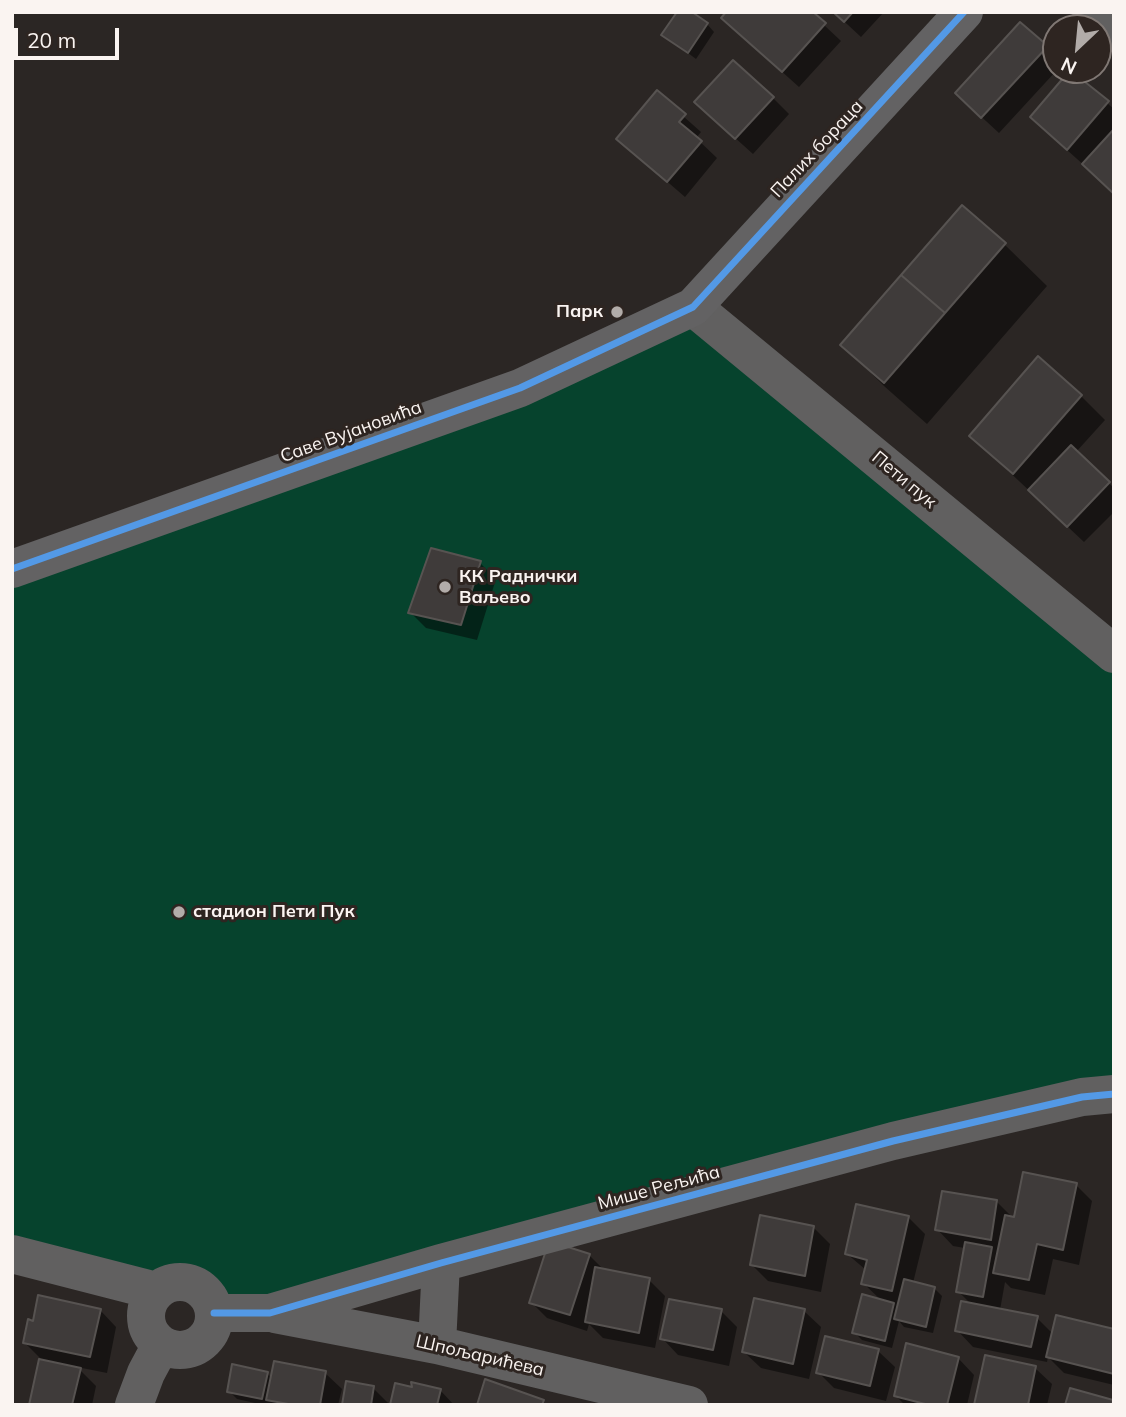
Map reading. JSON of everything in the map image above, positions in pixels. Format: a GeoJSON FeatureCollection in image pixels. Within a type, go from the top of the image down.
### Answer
{"type":"FeatureCollection","features":[{"type":"Feature","properties":{"kind":"street","name":"Палих бораца"},"geometry":{"type":"LineString","coordinates":[[693,307],[964,12]]}},
{"type":"Feature","properties":{"kind":"street"},"geometry":{"type":"LineString","coordinates":[[1091,12],[1114,33]]}},
{"type":"Feature","properties":{"kind":"street","name":"Саве Вујановића"},"geometry":{"type":"LineString","coordinates":[[12,569],[520,388],[693,307]]}},
{"type":"Feature","properties":{"kind":"street","name":"Пети пук"},"geometry":{"type":"LineString","coordinates":[[693,307],[1114,654]]}},
{"type":"Feature","properties":{"kind":"street","name":"Мише Рељића"},"geometry":{"type":"LineString","coordinates":[[214,1313],[270,1313],[441,1263],[893,1141],[1083,1097],[1114,1094]]}},
{"type":"Feature","properties":{"kind":"street"},"geometry":{"type":"LineString","coordinates":[[12,1254],[156,1292]]}},
{"type":"Feature","properties":{"kind":"street"},"geometry":{"type":"LineString","coordinates":[[436,1345],[441,1263]]}},
{"type":"Feature","properties":{"kind":"street"},"geometry":{"type":"LineString","coordinates":[[176,1282],[187,1283],[206,1294],[214,1313],[209,1334],[202,1342],[182,1350],[161,1345],[148,1329],[146,1319],[146,1309],[156,1292],[176,1282]]}},
{"type":"Feature","properties":{"kind":"street","name":"Шпољарићева"},"geometry":{"type":"LineString","coordinates":[[270,1313],[436,1345],[689,1405]]}},
{"type":"Feature","properties":{"kind":"street"},"geometry":{"type":"LineString","coordinates":[[135,1404],[146,1373],[161,1345]]}},
{"type":"Feature","properties":{"kind":"green space"},"geometry":{"type":"Polygon","coordinates":[[[693,307],[1114,654],[1114,1094],[214,1313],[203,1292],[190,1285],[166,1285],[12,1254],[12,569],[693,307]]]}},
{"type":"Feature","properties":{"kind":"building"},"geometry":{"type":"Polygon","coordinates":[[[677,12],[692,12],[708,23],[688,53],[661,35],[677,12]]]}},
{"type":"Feature","properties":{"kind":"building"},"geometry":{"type":"Polygon","coordinates":[[[726,12],[813,12],[826,23],[782,72],[721,18],[726,12]]]}},
{"type":"Feature","properties":{"kind":"building"},"geometry":{"type":"Polygon","coordinates":[[[833,12],[853,12],[844,22],[833,12]]]}},
{"type":"Feature","properties":{"kind":"building"},"geometry":{"type":"Polygon","coordinates":[[[1020,22],[1042,41],[1042,52],[981,118],[955,93],[1020,22]]]}},
{"type":"Feature","properties":{"kind":"building"},"geometry":{"type":"Polygon","coordinates":[[[733,60],[774,97],[735,139],[694,102],[733,60]]]}},
{"type":"Feature","properties":{"kind":"building"},"geometry":{"type":"Polygon","coordinates":[[[1058,84],[1088,84],[1109,101],[1067,150],[1030,117],[1058,84]]]}},
{"type":"Feature","properties":{"kind":"building"},"geometry":{"type":"Polygon","coordinates":[[[657,90],[686,114],[679,122],[702,141],[667,182],[616,139],[657,90]]]}},
{"type":"Feature","properties":{"kind":"building"},"geometry":{"type":"Polygon","coordinates":[[[1114,129],[1114,194],[1082,164],[1114,129]]]}},
{"type":"Feature","properties":{"kind":"building"},"geometry":{"type":"Polygon","coordinates":[[[962,205],[1006,243],[945,313],[901,275],[962,205]]]}},
{"type":"Feature","properties":{"kind":"building"},"geometry":{"type":"Polygon","coordinates":[[[901,275],[945,313],[884,383],[840,345],[901,275]]]}},
{"type":"Feature","properties":{"kind":"building"},"geometry":{"type":"Polygon","coordinates":[[[1038,356],[1082,395],[1013,474],[969,436],[1038,356]]]}},
{"type":"Feature","properties":{"kind":"building"},"geometry":{"type":"Polygon","coordinates":[[[1071,445],[1110,482],[1067,527],[1028,490],[1071,445]]]}},
{"type":"Feature","properties":{"kind":"building","name":"КК Раднички Ваљево"},"geometry":{"type":"Polygon","coordinates":[[[431,548],[481,561],[461,625],[408,613],[431,548]]]}},
{"type":"Feature","properties":{"kind":"building"},"geometry":{"type":"Polygon","coordinates":[[[1023,1172],[1077,1183],[1063,1250],[1037,1244],[1029,1280],[993,1273],[1005,1215],[1014,1217],[1023,1172]]]}},
{"type":"Feature","properties":{"kind":"building"},"geometry":{"type":"Polygon","coordinates":[[[942,1191],[997,1200],[991,1240],[935,1230],[942,1191]]]}},
{"type":"Feature","properties":{"kind":"building"},"geometry":{"type":"Polygon","coordinates":[[[856,1204],[909,1216],[892,1291],[861,1284],[867,1260],[845,1254],[856,1204]]]}},
{"type":"Feature","properties":{"kind":"building"},"geometry":{"type":"Polygon","coordinates":[[[760,1215],[814,1226],[805,1276],[750,1265],[760,1215]]]}},
{"type":"Feature","properties":{"kind":"building"},"geometry":{"type":"Polygon","coordinates":[[[549,1241],[590,1254],[570,1315],[529,1303],[549,1241]]]}},
{"type":"Feature","properties":{"kind":"building"},"geometry":{"type":"Polygon","coordinates":[[[965,1242],[992,1247],[983,1297],[956,1292],[965,1242]]]}},
{"type":"Feature","properties":{"kind":"building"},"geometry":{"type":"Polygon","coordinates":[[[595,1267],[650,1278],[639,1333],[585,1322],[595,1267]]]}},
{"type":"Feature","properties":{"kind":"building"},"geometry":{"type":"Polygon","coordinates":[[[904,1279],[935,1287],[926,1327],[894,1319],[904,1279]]]}},
{"type":"Feature","properties":{"kind":"building"},"geometry":{"type":"Polygon","coordinates":[[[862,1294],[894,1303],[885,1341],[852,1333],[862,1294]]]}},
{"type":"Feature","properties":{"kind":"building"},"geometry":{"type":"Polygon","coordinates":[[[38,1295],[101,1309],[90,1357],[23,1343],[28,1319],[33,1321],[38,1295]]]}},
{"type":"Feature","properties":{"kind":"building"},"geometry":{"type":"Polygon","coordinates":[[[754,1298],[805,1309],[793,1364],[742,1352],[754,1298]]]}},
{"type":"Feature","properties":{"kind":"building"},"geometry":{"type":"Polygon","coordinates":[[[669,1299],[722,1309],[713,1350],[660,1339],[669,1299]]]}},
{"type":"Feature","properties":{"kind":"building"},"geometry":{"type":"Polygon","coordinates":[[[961,1301],[1038,1316],[1031,1347],[955,1331],[961,1301]]]}},
{"type":"Feature","properties":{"kind":"building"},"geometry":{"type":"Polygon","coordinates":[[[1056,1315],[1114,1329],[1114,1374],[1046,1357],[1056,1315]]]}},
{"type":"Feature","properties":{"kind":"building"},"geometry":{"type":"Polygon","coordinates":[[[825,1336],[879,1349],[870,1386],[816,1373],[825,1336]]]}},
{"type":"Feature","properties":{"kind":"building"},"geometry":{"type":"Polygon","coordinates":[[[906,1343],[959,1357],[947,1405],[929,1405],[894,1396],[906,1343]]]}},
{"type":"Feature","properties":{"kind":"building"},"geometry":{"type":"Polygon","coordinates":[[[985,1355],[1036,1366],[1028,1405],[974,1405],[985,1355]]]}},
{"type":"Feature","properties":{"kind":"building"},"geometry":{"type":"Polygon","coordinates":[[[39,1359],[81,1368],[72,1405],[29,1405],[39,1359]]]}},
{"type":"Feature","properties":{"kind":"building"},"geometry":{"type":"Polygon","coordinates":[[[274,1361],[326,1371],[320,1405],[294,1405],[266,1400],[274,1361]]]}},
{"type":"Feature","properties":{"kind":"building"},"geometry":{"type":"Polygon","coordinates":[[[232,1364],[268,1372],[262,1399],[227,1392],[232,1364]]]}},
{"type":"Feature","properties":{"kind":"building"},"geometry":{"type":"Polygon","coordinates":[[[485,1379],[544,1400],[542,1405],[477,1405],[485,1379]]]}},
{"type":"Feature","properties":{"kind":"building"},"geometry":{"type":"Polygon","coordinates":[[[346,1381],[374,1386],[371,1405],[342,1405],[346,1381]]]}},
{"type":"Feature","properties":{"kind":"building"},"geometry":{"type":"Polygon","coordinates":[[[411,1382],[441,1389],[437,1405],[390,1405],[395,1383],[412,1387],[411,1382]]]}},
{"type":"Feature","properties":{"kind":"building"},"geometry":{"type":"Polygon","coordinates":[[[1070,1388],[1113,1400],[1112,1405],[1065,1405],[1070,1388]]]}},
{"type":"Feature","properties":{"kind":"cycle path"},"geometry":{"type":"LineString","coordinates":[[12,569],[520,388],[693,307],[964,12]]}},
{"type":"Feature","properties":{"kind":"cycle path"},"geometry":{"type":"LineString","coordinates":[[214,1313],[270,1313],[441,1263],[893,1141],[1082,1097],[1114,1094]]}},
{"type":"Feature","properties":{"kind":"place","name":"Парк"},"geometry":{"type":"Point","coordinates":[617,312]}},
{"type":"Feature","properties":{"kind":"place","name":"КК Раднички Ваљево"},"geometry":{"type":"Point","coordinates":[445,587]}},
{"type":"Feature","properties":{"kind":"place","name":"стадион Пети Пук"},"geometry":{"type":"Point","coordinates":[179,912]}}]}
